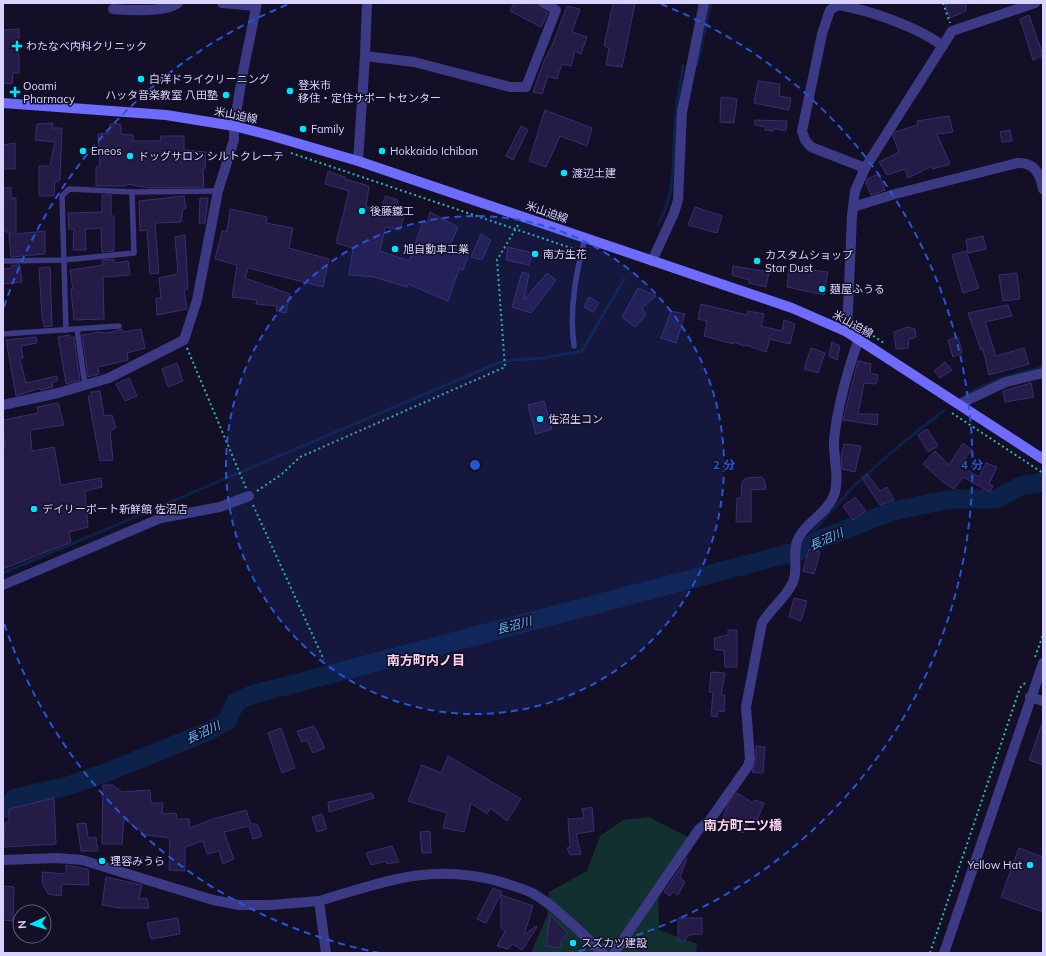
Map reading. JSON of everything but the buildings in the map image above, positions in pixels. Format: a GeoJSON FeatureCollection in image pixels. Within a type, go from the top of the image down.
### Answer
{"type":"FeatureCollection","features":[{"type":"Feature","properties":{"kind":"main road","name":"米山迫線"},"geometry":{"type":"LineString","coordinates":[[3,103],[140,113],[234,126],[269,135],[358,161],[792,308],[847,332],[1043,459]]}},
{"type":"Feature","properties":{"kind":"street"},"geometry":{"type":"LineString","coordinates":[[113,9],[135,10],[173,8],[178,3]]}},
{"type":"Feature","properties":{"kind":"street"},"geometry":{"type":"LineString","coordinates":[[3,405],[109,378],[184,340],[198,293],[218,191],[234,140],[234,126],[257,4],[222,3]]}},
{"type":"Feature","properties":{"kind":"street"},"geometry":{"type":"LineString","coordinates":[[358,161],[366,56],[367,3]]}},
{"type":"Feature","properties":{"kind":"street"},"geometry":{"type":"LineString","coordinates":[[366,56],[414,62],[510,87],[526,87],[556,10],[544,3]]}},
{"type":"Feature","properties":{"kind":"street"},"geometry":{"type":"LineString","coordinates":[[648,259],[674,213],[678,200],[682,112],[704,3]]}},
{"type":"Feature","properties":{"kind":"street"},"geometry":{"type":"LineString","coordinates":[[847,332],[853,207],[855,191],[865,168],[952,31],[1035,3]]}},
{"type":"Feature","properties":{"kind":"street"},"geometry":{"type":"LineString","coordinates":[[865,168],[811,146],[805,140],[802,132],[822,34],[830,10],[838,5],[853,7],[929,35],[943,46]]}},
{"type":"Feature","properties":{"kind":"street"},"geometry":{"type":"LineString","coordinates":[[853,207],[902,192],[1017,162],[1030,164],[1035,168],[1042,181],[1043,189]]}},
{"type":"Feature","properties":{"kind":"street"},"geometry":{"type":"LineString","coordinates":[[614,953],[699,829],[717,811],[748,766],[750,758],[746,707],[762,623],[783,598],[793,580],[796,569],[795,550],[804,529],[825,509],[834,495],[836,478],[833,451],[835,434],[851,360],[859,340]]}},
{"type":"Feature","properties":{"kind":"street"},"geometry":{"type":"LineString","coordinates":[[959,404],[1006,382],[1043,373]]}},
{"type":"Feature","properties":{"kind":"street"},"geometry":{"type":"LineString","coordinates":[[3,585],[161,518],[224,506],[248,494]]}},
{"type":"Feature","properties":{"kind":"street"},"geometry":{"type":"LineString","coordinates":[[944,953],[1030,697],[1038,662]]}},
{"type":"Feature","properties":{"kind":"street"},"geometry":{"type":"LineString","coordinates":[[1030,697],[1043,701]]}},
{"type":"Feature","properties":{"kind":"street"},"geometry":{"type":"LineString","coordinates":[[3,860],[57,858],[82,860],[213,900],[239,905],[270,906],[319,900],[414,875],[450,873],[478,876],[520,887],[534,894],[603,953]]}},
{"type":"Feature","properties":{"kind":"street"},"geometry":{"type":"LineString","coordinates":[[319,900],[326,953]]}},
{"type":"Feature","properties":{"kind":"lane"},"geometry":{"type":"LineString","coordinates":[[66,330],[62,196],[69,189],[132,192],[218,191]]}},
{"type":"Feature","properties":{"kind":"lane"},"geometry":{"type":"LineString","coordinates":[[3,261],[64,260],[134,253],[132,192]]}},
{"type":"Feature","properties":{"kind":"lane"},"geometry":{"type":"LineString","coordinates":[[574,346],[572,320],[577,266],[585,238]]}},
{"type":"Feature","properties":{"kind":"lane"},"geometry":{"type":"LineString","coordinates":[[3,334],[120,326]]}},
{"type":"Feature","properties":{"kind":"lane"},"geometry":{"type":"LineString","coordinates":[[77,329],[85,385]]}},
{"type":"Feature","properties":{"kind":"path"},"geometry":{"type":"LineString","coordinates":[[943,3],[952,31]]}},
{"type":"Feature","properties":{"kind":"path"},"geometry":{"type":"LineString","coordinates":[[289,152],[574,248]]}},
{"type":"Feature","properties":{"kind":"path"},"geometry":{"type":"LineString","coordinates":[[248,494],[264,487],[282,474],[300,457],[506,367],[497,260],[523,216]]}},
{"type":"Feature","properties":{"kind":"path"},"geometry":{"type":"LineString","coordinates":[[184,340],[248,494],[324,660]]}},
{"type":"Feature","properties":{"kind":"path"},"geometry":{"type":"LineString","coordinates":[[1038,662],[1043,635]]}},
{"type":"Feature","properties":{"kind":"path"},"geometry":{"type":"LineString","coordinates":[[930,953],[1020,688],[1026,682],[1028,676]]}},
{"type":"Feature","properties":{"kind":"green space"},"geometry":{"type":"Polygon","coordinates":[[[649,817],[688,837],[658,881],[659,930],[697,944],[696,953],[531,953],[547,916],[549,892],[587,871],[600,836],[623,820],[649,817]]]}},
{"type":"Feature","properties":{"kind":"waterway"},"geometry":{"type":"LineString","coordinates":[[697,65],[711,3]]}},
{"type":"Feature","properties":{"kind":"waterway"},"geometry":{"type":"LineString","coordinates":[[658,225],[664,212],[671,189],[676,111],[683,66]]}},
{"type":"Feature","properties":{"kind":"waterway"},"geometry":{"type":"LineString","coordinates":[[3,573],[498,363],[512,360],[543,358],[582,351],[624,279]]}},
{"type":"Feature","properties":{"kind":"waterway"},"geometry":{"type":"LineString","coordinates":[[965,394],[999,379],[1043,367]]}},
{"type":"Feature","properties":{"kind":"waterway"},"geometry":{"type":"LineString","coordinates":[[802,550],[814,530],[854,486],[899,446],[943,411]]}},
{"type":"Feature","properties":{"kind":"waterway","name":"長沼川"},"geometry":{"type":"LineString","coordinates":[[3,809],[15,798],[68,786],[105,773],[209,731],[227,721],[236,702],[251,695],[802,550],[819,540],[893,511],[952,499],[996,499],[1021,486],[1043,482]]}},
{"type":"Feature","properties":{"kind":"place","name":"わたなべ内科クリニック"},"geometry":{"type":"Point","coordinates":[17,46]}},
{"type":"Feature","properties":{"kind":"place","name":"白洋ドライクリーニング"},"geometry":{"type":"Point","coordinates":[141,79]}},
{"type":"Feature","properties":{"kind":"place","name":"登米市 移住・定住サポートセンター"},"geometry":{"type":"Point","coordinates":[290,91]}},
{"type":"Feature","properties":{"kind":"place","name":"Ooami Pharmacy"},"geometry":{"type":"Point","coordinates":[15,92]}},
{"type":"Feature","properties":{"kind":"place","name":"ハッタ音楽教室 八田塾"},"geometry":{"type":"Point","coordinates":[226,95]}},
{"type":"Feature","properties":{"kind":"place","name":"Family"},"geometry":{"type":"Point","coordinates":[303,129]}},
{"type":"Feature","properties":{"kind":"place","name":"Eneos"},"geometry":{"type":"Point","coordinates":[83,151]}},
{"type":"Feature","properties":{"kind":"place","name":"Hokkaido Ichiban"},"geometry":{"type":"Point","coordinates":[382,151]}},
{"type":"Feature","properties":{"kind":"place","name":"ドッグサロン シルトクレーテ"},"geometry":{"type":"Point","coordinates":[130,156]}},
{"type":"Feature","properties":{"kind":"place","name":"渡辺土建"},"geometry":{"type":"Point","coordinates":[564,173]}},
{"type":"Feature","properties":{"kind":"place","name":"後藤鐵工"},"geometry":{"type":"Point","coordinates":[362,211]}},
{"type":"Feature","properties":{"kind":"place","name":"旭自動車工業"},"geometry":{"type":"Point","coordinates":[395,249]}},
{"type":"Feature","properties":{"kind":"place","name":"南方生花"},"geometry":{"type":"Point","coordinates":[535,254]}},
{"type":"Feature","properties":{"kind":"place","name":"カスタムショップ Star Dust"},"geometry":{"type":"Point","coordinates":[757,261]}},
{"type":"Feature","properties":{"kind":"place","name":"麺屋ふうる"},"geometry":{"type":"Point","coordinates":[822,289]}},
{"type":"Feature","properties":{"kind":"place","name":"佐沼生コン"},"geometry":{"type":"Point","coordinates":[540,419]}},
{"type":"Feature","properties":{"kind":"place","name":"デイリーポート新鮮館 佐沼店"},"geometry":{"type":"Point","coordinates":[34,509]}},
{"type":"Feature","properties":{"kind":"place","name":"理容みうら"},"geometry":{"type":"Point","coordinates":[102,861]}},
{"type":"Feature","properties":{"kind":"place","name":"Yellow Hat"},"geometry":{"type":"Point","coordinates":[1030,865]}},
{"type":"Feature","properties":{"kind":"place","name":"スズカツ建設"},"geometry":{"type":"Point","coordinates":[573,943]}},
{"type":"Feature","properties":{"kind":"district","name":"南方町内ノ目"},"geometry":{"type":"Point","coordinates":[426,660]}},
{"type":"Feature","properties":{"kind":"district","name":"南方町二ツ橋"},"geometry":{"type":"Point","coordinates":[743,825]}}]}
